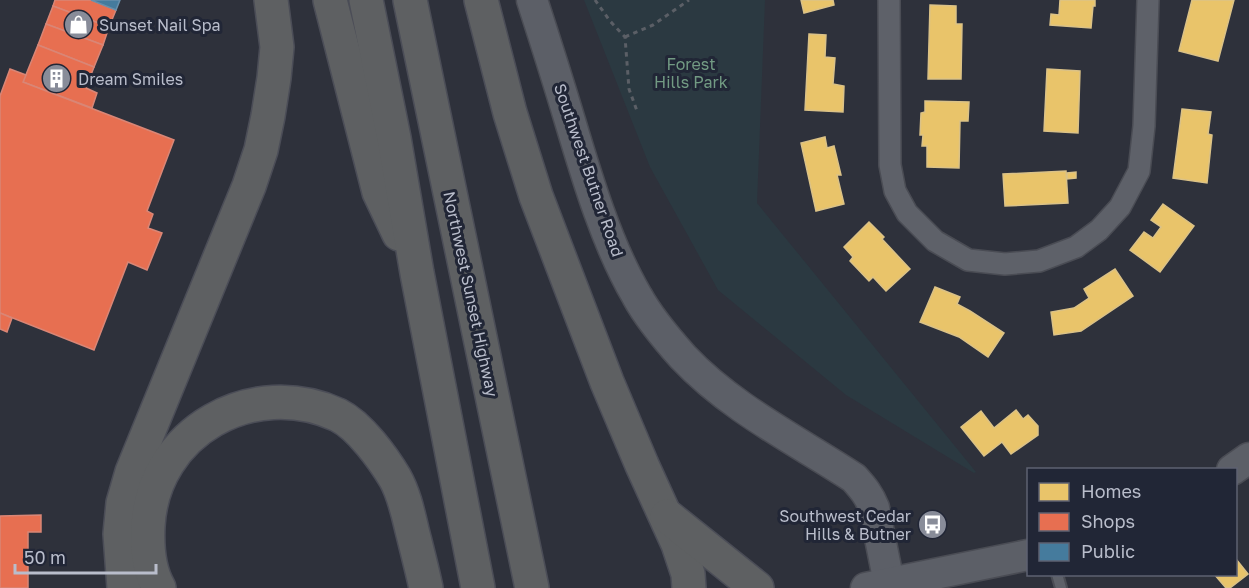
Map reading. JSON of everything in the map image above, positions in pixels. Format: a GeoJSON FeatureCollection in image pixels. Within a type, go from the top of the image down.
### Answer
{"type":"FeatureCollection","features":[{"type":"Feature","properties":{"kind":"highway"},"geometry":{"type":"LineString","coordinates":[[124,588],[120,534],[123,503],[132,472],[249,186],[261,150],[277,47],[272,0]]}},
{"type":"Feature","properties":{"kind":"highway"},"geometry":{"type":"LineString","coordinates":[[330,0],[379,192],[417,273]]}},
{"type":"Feature","properties":{"kind":"highway"},"geometry":{"type":"LineString","coordinates":[[366,0],[477,578]]}},
{"type":"Feature","properties":{"kind":"highway","name":"Northwest Sunset Highway"},"geometry":{"type":"LineString","coordinates":[[410,0],[529,573]]}},
{"type":"Feature","properties":{"kind":"highway"},"geometry":{"type":"LineString","coordinates":[[481,0],[510,113],[537,196],[607,382],[678,544],[688,574],[689,588]]}},
{"type":"Feature","properties":{"kind":"highway"},"geometry":{"type":"LineString","coordinates":[[159,588],[149,562],[147,538],[149,514],[158,483],[167,463],[180,445],[214,418],[245,406],[280,402],[311,406],[339,416],[362,434],[379,453],[397,481],[408,512],[425,583]]}},
{"type":"Feature","properties":{"kind":"highway"},"geometry":{"type":"LineString","coordinates":[[663,513],[757,588]]}},
{"type":"Feature","properties":{"kind":"street","name":"Southwest Butner Road"},"geometry":{"type":"LineString","coordinates":[[531,0],[606,229],[637,296],[661,331],[684,358],[719,389],[750,412],[854,478],[865,490],[873,508],[882,587]]}},
{"type":"Feature","properties":{"kind":"street"},"geometry":{"type":"LineString","coordinates":[[889,0],[890,165],[895,191],[907,213],[935,241],[968,260],[1005,264],[1039,261],[1076,246],[1099,230],[1120,207],[1139,171],[1144,126],[1148,0]]}},
{"type":"Feature","properties":{"kind":"street"},"geometry":{"type":"LineString","coordinates":[[1236,468],[1249,458]]}},
{"type":"Feature","properties":{"kind":"street"},"geometry":{"type":"LineString","coordinates":[[882,587],[1027,555]]}},
{"type":"Feature","properties":{"kind":"path"},"geometry":{"type":"LineString","coordinates":[[595,0],[625,37],[629,89],[637,111]]}},
{"type":"Feature","properties":{"kind":"path"},"geometry":{"type":"LineString","coordinates":[[625,37],[653,25],[689,0]]}},
{"type":"Feature","properties":{"kind":"green space","name":"Forest Hills Park"},"geometry":{"type":"Polygon","coordinates":[[[584,0],[765,0],[757,203],[976,472],[974,473],[846,395],[718,290],[650,167],[584,0]]]}},
{"type":"Feature","properties":{"kind":"building: Homes"},"geometry":{"type":"Polygon","coordinates":[[[801,0],[833,0],[834,5],[804,13],[801,0]]]}},
{"type":"Feature","properties":{"kind":"building: Homes"},"geometry":{"type":"Polygon","coordinates":[[[1060,0],[1095,0],[1091,28],[1050,25],[1051,14],[1059,15],[1060,0]]]}},
{"type":"Feature","properties":{"kind":"building: Homes"},"geometry":{"type":"Polygon","coordinates":[[[1192,0],[1234,0],[1218,61],[1179,51],[1192,0]]]}},
{"type":"Feature","properties":{"kind":"building: Homes"},"geometry":{"type":"Polygon","coordinates":[[[930,5],[956,6],[956,24],[962,24],[961,79],[928,79],[930,5]]]}},
{"type":"Feature","properties":{"kind":"building: Homes"},"geometry":{"type":"Polygon","coordinates":[[[809,34],[826,35],[825,57],[835,58],[833,84],[844,86],[843,112],[805,110],[809,34]]]}},
{"type":"Feature","properties":{"kind":"building: Homes"},"geometry":{"type":"Polygon","coordinates":[[[1047,69],[1080,71],[1078,133],[1044,131],[1047,69]]]}},
{"type":"Feature","properties":{"kind":"building: Homes"},"geometry":{"type":"Polygon","coordinates":[[[925,101],[969,102],[968,121],[960,121],[959,168],[927,167],[927,146],[922,146],[923,135],[920,135],[921,113],[925,112],[925,101]]]}},
{"type":"Feature","properties":{"kind":"building: Homes"},"geometry":{"type":"Polygon","coordinates":[[[1182,109],[1211,112],[1208,134],[1212,135],[1207,183],[1173,178],[1182,109]]]}},
{"type":"Feature","properties":{"kind":"building: Homes"},"geometry":{"type":"Polygon","coordinates":[[[825,137],[827,148],[834,146],[841,175],[837,175],[844,204],[816,211],[801,143],[825,137]]]}},
{"type":"Feature","properties":{"kind":"building: Homes"},"geometry":{"type":"Polygon","coordinates":[[[1066,171],[1068,203],[1005,206],[1003,174],[1066,171]]]}},
{"type":"Feature","properties":{"kind":"building: Homes"},"geometry":{"type":"Polygon","coordinates":[[[1076,172],[1076,178],[1067,179],[1067,173],[1076,172]]]}},
{"type":"Feature","properties":{"kind":"building: Homes"},"geometry":{"type":"Polygon","coordinates":[[[1163,204],[1194,226],[1160,272],[1130,250],[1144,232],[1153,238],[1161,227],[1151,220],[1163,204]]]}},
{"type":"Feature","properties":{"kind":"building: Homes"},"geometry":{"type":"Polygon","coordinates":[[[869,222],[910,269],[886,291],[873,277],[869,281],[850,261],[853,257],[844,247],[869,222]]]}},
{"type":"Feature","properties":{"kind":"building: Homes"},"geometry":{"type":"Polygon","coordinates":[[[1115,269],[1133,296],[1081,331],[1054,335],[1051,312],[1074,308],[1089,298],[1084,289],[1115,269]]]}},
{"type":"Feature","properties":{"kind":"building: Homes"},"geometry":{"type":"Polygon","coordinates":[[[935,287],[960,297],[957,304],[1004,333],[988,357],[959,337],[920,322],[935,287]]]}},
{"type":"Feature","properties":{"kind":"building: Homes"},"geometry":{"type":"Polygon","coordinates":[[[1016,410],[1023,419],[1028,415],[1038,426],[1038,435],[1011,454],[1002,442],[984,456],[961,427],[981,411],[994,428],[1016,410]]]}},
{"type":"Feature","properties":{"kind":"building: Homes"},"geometry":{"type":"Polygon","coordinates":[[[1237,560],[1248,574],[1230,588],[1226,588],[1216,576],[1237,576],[1237,560]]]}},
{"type":"Feature","properties":{"kind":"building: Shops"},"geometry":{"type":"Polygon","coordinates":[[[55,0],[91,0],[116,10],[109,27],[53,6],[55,0]]]}},
{"type":"Feature","properties":{"kind":"building: Shops","name":"Sunset Nail Spa"},"geometry":{"type":"Polygon","coordinates":[[[53,6],[109,27],[103,45],[46,24],[53,6]]]}},
{"type":"Feature","properties":{"kind":"building: Shops"},"geometry":{"type":"Polygon","coordinates":[[[46,24],[103,45],[94,67],[38,45],[46,24]]]}},
{"type":"Feature","properties":{"kind":"building: Shops","name":"Dream Smiles"},"geometry":{"type":"Polygon","coordinates":[[[38,45],[94,67],[86,88],[97,93],[92,108],[23,82],[38,45]]]}},
{"type":"Feature","properties":{"kind":"building: Shops"},"geometry":{"type":"Polygon","coordinates":[[[10,69],[26,75],[23,82],[174,140],[147,211],[153,214],[148,228],[162,233],[147,270],[128,262],[94,350],[0,313],[0,96],[10,69]]]}},
{"type":"Feature","properties":{"kind":"building: Shops"},"geometry":{"type":"Polygon","coordinates":[[[0,313],[12,318],[7,332],[0,329],[0,313]]]}},
{"type":"Feature","properties":{"kind":"building: Shops"},"geometry":{"type":"Polygon","coordinates":[[[41,515],[41,532],[28,532],[28,588],[0,588],[0,516],[41,515]]]}},
{"type":"Feature","properties":{"kind":"building: Public"},"geometry":{"type":"Polygon","coordinates":[[[91,0],[120,0],[116,10],[91,0]]]}},
{"type":"Feature","properties":{"kind":"place","name":"Sunset Nail Spa"},"geometry":{"type":"Point","coordinates":[78,25]}},
{"type":"Feature","properties":{"kind":"place","name":"Dream Smiles"},"geometry":{"type":"Point","coordinates":[57,79]}},
{"type":"Feature","properties":{"kind":"place","name":"Southwest Cedar Hills & Butner"},"geometry":{"type":"Point","coordinates":[932,525]}}]}
